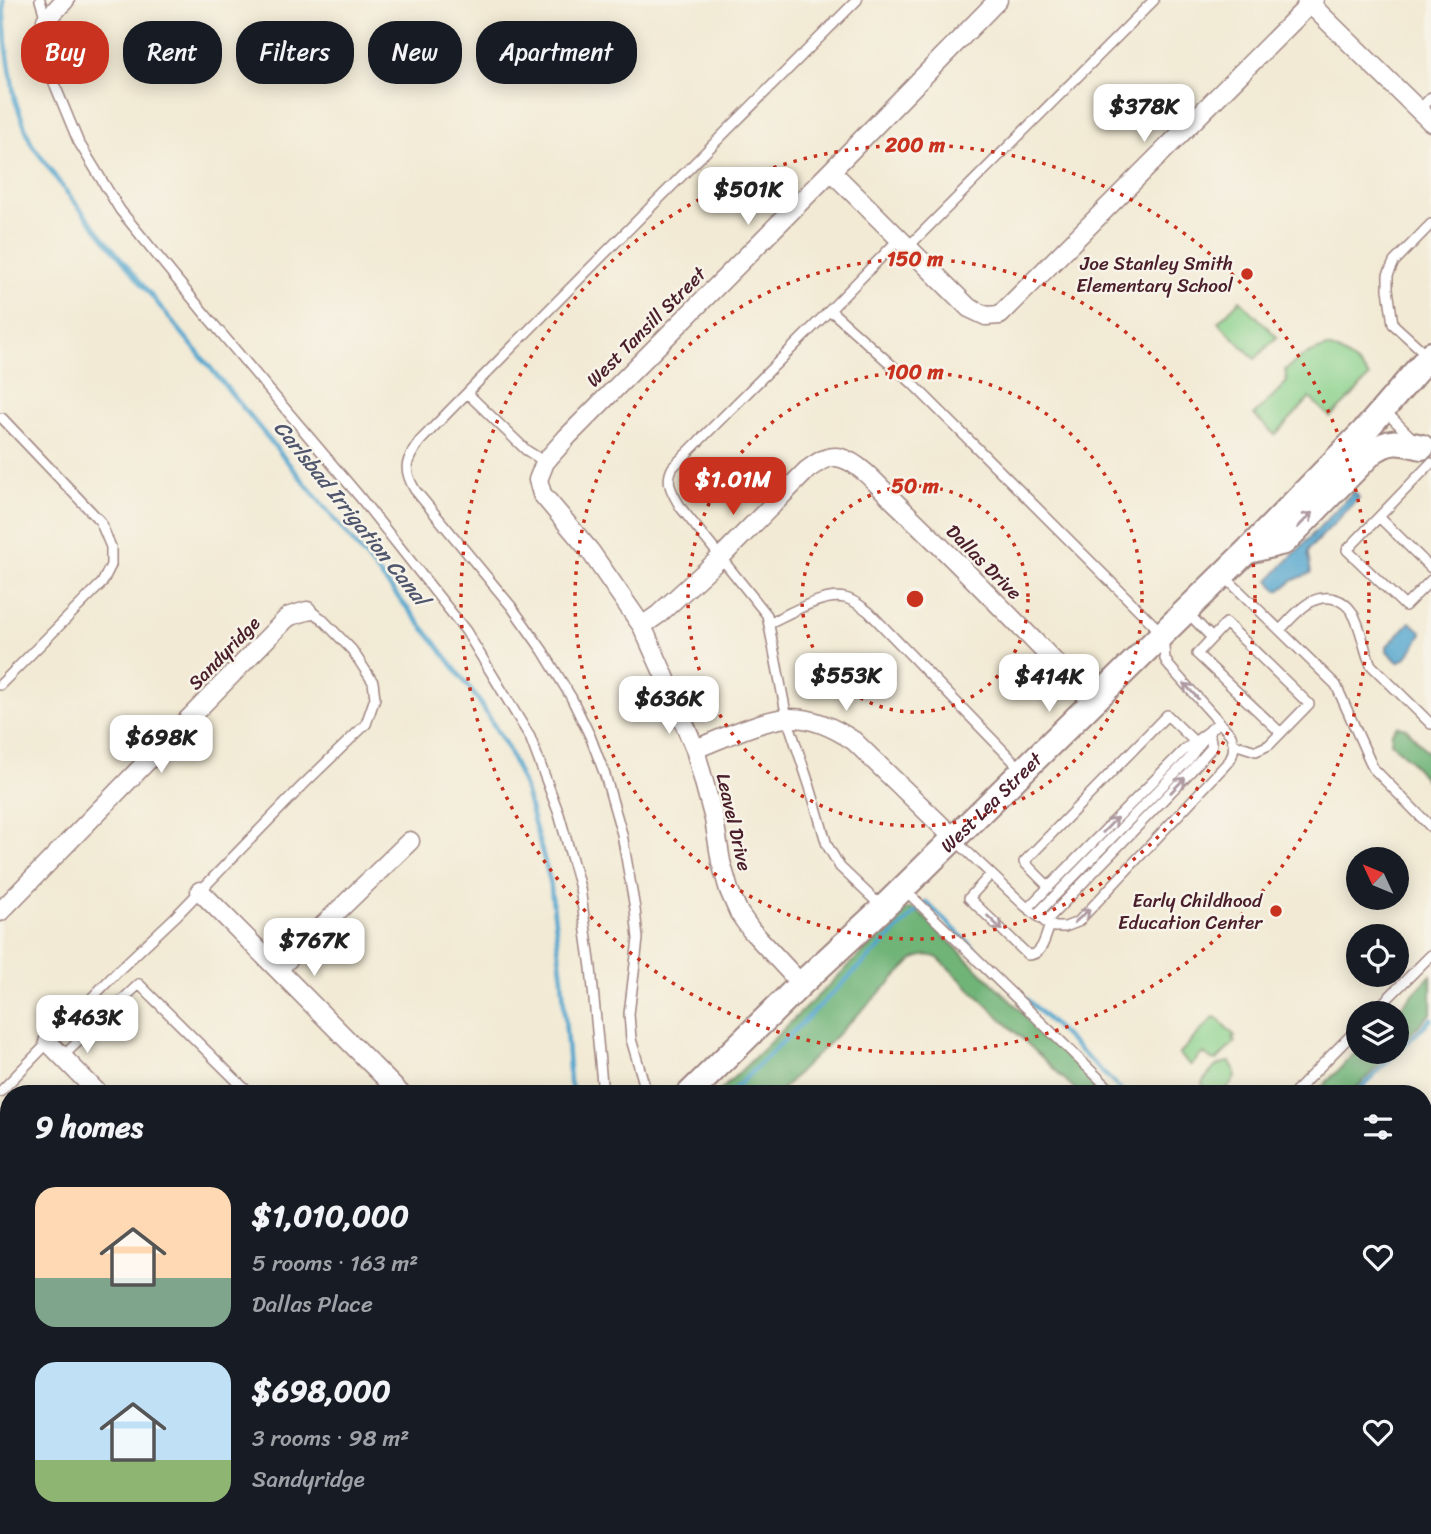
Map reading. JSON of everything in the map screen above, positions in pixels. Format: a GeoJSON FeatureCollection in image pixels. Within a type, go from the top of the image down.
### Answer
{"type":"FeatureCollection","features":[{"type":"Feature","properties":{"kind":"main road","name":"West Lea Street"},"geometry":{"type":"LineString","coordinates":[[698,1085],[1223,575],[1333,465],[1430,355]]}},
{"type":"Feature","properties":{"kind":"main road"},"geometry":{"type":"LineString","coordinates":[[1247,551],[1284,542],[1379,447],[1389,442],[1402,442],[1428,455]]}},
{"type":"Feature","properties":{"kind":"street"},"geometry":{"type":"LineString","coordinates":[[46,20],[65,0]]}},
{"type":"Feature","properties":{"kind":"street","name":"West Tansill Street"},"geometry":{"type":"LineString","coordinates":[[538,480],[545,462],[567,437],[998,0]]}},
{"type":"Feature","properties":{"kind":"street"},"geometry":{"type":"LineString","coordinates":[[831,171],[969,308],[986,316],[1000,315],[1310,1],[1427,109]]}},
{"type":"Feature","properties":{"kind":"street","name":"Dallas Drive"},"geometry":{"type":"LineString","coordinates":[[720,558],[807,470],[826,458],[840,458],[860,470],[904,511],[1094,702]]}},
{"type":"Feature","properties":{"kind":"street","name":"Leavel Drive"},"geometry":{"type":"LineString","coordinates":[[538,480],[542,494],[590,551],[642,626],[695,749],[714,819],[721,862],[739,913],[751,930],[801,984]]}},
{"type":"Feature","properties":{"kind":"street"},"geometry":{"type":"LineString","coordinates":[[642,626],[659,614],[720,558]]}},
{"type":"Feature","properties":{"kind":"street","name":"Sandyridge"},"geometry":{"type":"LineString","coordinates":[[0,912],[286,619],[307,611]]}},
{"type":"Feature","properties":{"kind":"street"},"geometry":{"type":"LineString","coordinates":[[695,749],[787,718],[819,723],[854,741],[954,838]]}},
{"type":"Feature","properties":{"kind":"street"},"geometry":{"type":"LineString","coordinates":[[278,969],[410,841]]}},
{"type":"Feature","properties":{"kind":"street"},"geometry":{"type":"LineString","coordinates":[[200,891],[392,1085]]}},
{"type":"Feature","properties":{"kind":"street"},"geometry":{"type":"LineString","coordinates":[[48,1042],[90,1085]]}},
{"type":"Feature","properties":{"kind":"lane"},"geometry":{"type":"LineString","coordinates":[[40,0],[46,20],[52,78],[78,141],[120,210],[359,496],[466,631],[530,737],[559,814],[580,888],[602,1085]]}},
{"type":"Feature","properties":{"kind":"lane"},"geometry":{"type":"LineString","coordinates":[[644,1085],[631,1039],[629,1014],[638,939],[635,909],[622,834],[605,775],[571,697],[543,651],[461,543],[419,496],[406,471],[407,459],[420,441],[609,248],[674,186],[857,0]]}},
{"type":"Feature","properties":{"kind":"lane"},"geometry":{"type":"LineString","coordinates":[[883,908],[853,880],[827,845],[787,718],[769,623],[763,609],[681,508],[668,481],[670,472],[830,310],[904,243],[1154,0]]}},
{"type":"Feature","properties":{"kind":"lane"},"geometry":{"type":"LineString","coordinates":[[1430,355],[1393,324],[1388,275],[1394,261],[1431,224]]}},
{"type":"Feature","properties":{"kind":"lane"},"geometry":{"type":"LineString","coordinates":[[830,310],[913,384],[1163,634],[1168,666],[1231,735],[1234,744],[1230,760],[1078,922],[1065,927],[1048,923],[1032,912],[954,838]]}},
{"type":"Feature","properties":{"kind":"lane"},"geometry":{"type":"LineString","coordinates":[[467,393],[526,450],[545,462]]}},
{"type":"Feature","properties":{"kind":"lane"},"geometry":{"type":"LineString","coordinates":[[1384,410],[1428,455],[1379,517],[1347,550],[1405,606],[1431,580]]}},
{"type":"Feature","properties":{"kind":"lane"},"geometry":{"type":"LineString","coordinates":[[0,685],[102,583],[111,565],[111,547],[100,522],[2,418]]}},
{"type":"Feature","properties":{"kind":"lane"},"geometry":{"type":"LineString","coordinates":[[1379,517],[1431,568]]}},
{"type":"Feature","properties":{"kind":"lane"},"geometry":{"type":"LineString","coordinates":[[1223,575],[1336,685],[1373,768],[1431,827]]}},
{"type":"Feature","properties":{"kind":"lane"},"geometry":{"type":"LineString","coordinates":[[769,623],[819,600],[838,597],[857,603],[869,612],[1023,770]]}},
{"type":"Feature","properties":{"kind":"lane"},"geometry":{"type":"LineString","coordinates":[[1280,630],[1307,603],[1318,598],[1326,597],[1346,604],[1353,613],[1371,665],[1431,724]]}},
{"type":"Feature","properties":{"kind":"lane"},"geometry":{"type":"LineString","coordinates":[[7,1085],[366,724],[376,693],[368,672],[352,650],[321,618],[307,611]]}},
{"type":"Feature","properties":{"kind":"lane"},"geometry":{"type":"LineString","coordinates":[[1186,611],[1212,638]]}},
{"type":"Feature","properties":{"kind":"lane"},"geometry":{"type":"LineString","coordinates":[[1234,744],[1256,751],[1269,745],[1281,733],[1309,704],[1226,624],[1197,654],[1281,733]]}},
{"type":"Feature","properties":{"kind":"lane"},"geometry":{"type":"LineString","coordinates":[[1049,887],[1024,863],[1167,715],[1194,741]]}},
{"type":"Feature","properties":{"kind":"lane"},"geometry":{"type":"LineString","coordinates":[[1032,912],[1188,760],[1219,721]]}},
{"type":"Feature","properties":{"kind":"lane"},"geometry":{"type":"LineString","coordinates":[[1032,912],[1049,887],[1185,749],[1209,731]]}},
{"type":"Feature","properties":{"kind":"lane"},"geometry":{"type":"LineString","coordinates":[[991,874],[969,898],[1028,955],[1040,952],[1048,923],[1212,747],[1209,731]]}},
{"type":"Feature","properties":{"kind":"lane"},"geometry":{"type":"LineString","coordinates":[[903,888],[1106,1085]]}},
{"type":"Feature","properties":{"kind":"lane"},"geometry":{"type":"LineString","coordinates":[[1385,1001],[1431,955]]}},
{"type":"Feature","properties":{"kind":"lane"},"geometry":{"type":"LineString","coordinates":[[62,1057],[139,984],[241,1085]]}},
{"type":"Feature","properties":{"kind":"lane"},"geometry":{"type":"LineString","coordinates":[[1302,1085],[1346,1040]]}},
{"type":"Feature","properties":{"kind":"green space"},"geometry":{"type":"Polygon","coordinates":[[[1240,300],[1277,337],[1255,359],[1218,322],[1240,300]]]}},
{"type":"Feature","properties":{"kind":"green space"},"geometry":{"type":"Polygon","coordinates":[[[1327,347],[1350,359],[1369,377],[1330,417],[1310,398],[1275,435],[1254,415],[1287,382],[1285,370],[1305,355],[1327,347]]]}},
{"type":"Feature","properties":{"kind":"green space"},"geometry":{"type":"Polygon","coordinates":[[[1397,726],[1406,728],[1431,756],[1431,786],[1410,760],[1391,743],[1392,732],[1397,726]]]}},
{"type":"Feature","properties":{"kind":"green space"},"geometry":{"type":"Polygon","coordinates":[[[912,908],[923,916],[1098,1085],[1071,1085],[938,958],[923,956],[913,960],[786,1085],[726,1085],[906,910],[912,908]]]}},
{"type":"Feature","properties":{"kind":"green space"},"geometry":{"type":"Polygon","coordinates":[[[1431,975],[1431,1013],[1409,1035],[1409,1001],[1406,1001],[1431,975]]]}},
{"type":"Feature","properties":{"kind":"green space"},"geometry":{"type":"Polygon","coordinates":[[[1214,1017],[1235,1036],[1232,1038],[1235,1042],[1217,1060],[1212,1060],[1203,1053],[1189,1064],[1180,1053],[1214,1017]]]}},
{"type":"Feature","properties":{"kind":"green space"},"geometry":{"type":"Polygon","coordinates":[[[1230,1062],[1235,1072],[1230,1085],[1202,1084],[1216,1066],[1230,1062]]]}},
{"type":"Feature","properties":{"kind":"green space"},"geometry":{"type":"Polygon","coordinates":[[[1346,1062],[1380,1064],[1359,1085],[1324,1085],[1346,1062]]]}},
{"type":"Feature","properties":{"kind":"water"},"geometry":{"type":"Polygon","coordinates":[[[1353,492],[1359,498],[1309,549],[1311,573],[1277,590],[1269,580],[1353,492]]]}},
{"type":"Feature","properties":{"kind":"water"},"geometry":{"type":"Polygon","coordinates":[[[1410,622],[1422,634],[1407,657],[1398,662],[1387,651],[1387,646],[1410,622]]]}},
{"type":"Feature","properties":{"kind":"waterway","name":"Carlsbad Irrigation Canal"},"geometry":{"type":"LineString","coordinates":[[3,0],[6,43],[15,100],[31,143],[64,189],[435,642],[479,701],[507,747],[524,786],[550,881],[571,1085]]}},
{"type":"Feature","properties":{"kind":"waterway"},"geometry":{"type":"LineString","coordinates":[[924,904],[926,902],[1116,1085]]}},
{"type":"Feature","properties":{"kind":"waterway"},"geometry":{"type":"LineString","coordinates":[[738,1085],[920,908]]}},
{"type":"Feature","properties":{"kind":"waterway"},"geometry":{"type":"LineString","coordinates":[[1364,1085],[1431,1019]]}},
{"type":"Feature","properties":{"kind":"place","name":"Joe Stanley Smith Elementary School"},"geometry":{"type":"Point","coordinates":[1247,274]}},
{"type":"Feature","properties":{"kind":"place","name":"Early Childhood Education Center"},"geometry":{"type":"Point","coordinates":[1276,911]}}]}
